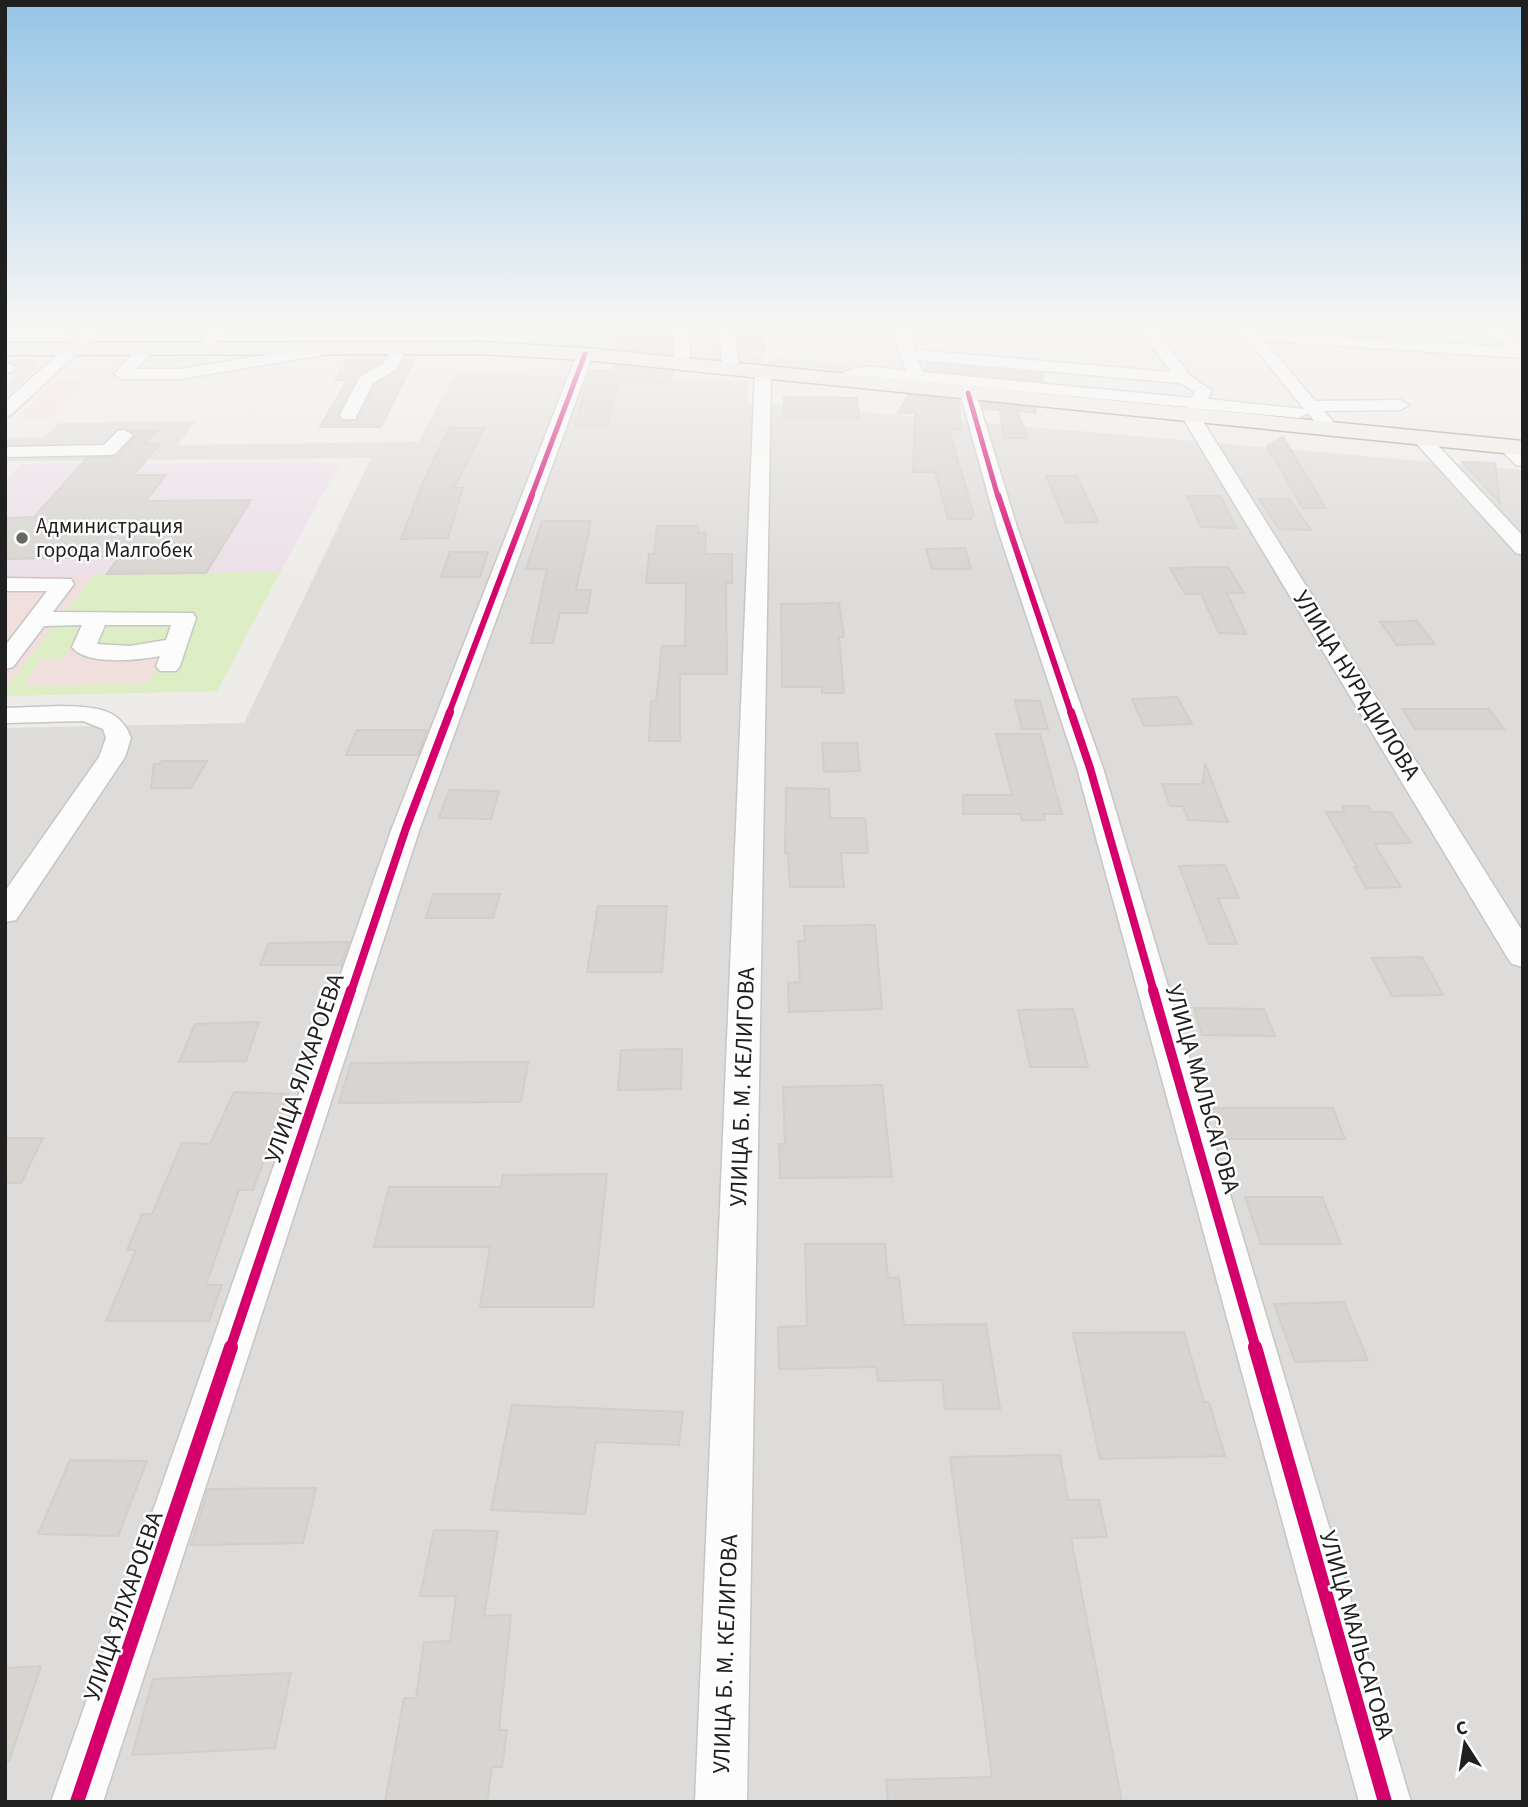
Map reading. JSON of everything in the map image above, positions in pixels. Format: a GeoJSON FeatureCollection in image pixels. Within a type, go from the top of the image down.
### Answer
{"type":"FeatureCollection","features":[{"type":"Feature","properties":{"kind":"main road"},"geometry":{"type":"LineString","coordinates":[[1222,411],[1313,419],[1421,438],[1514,447]]}},
{"type":"Feature","properties":{"kind":"street"},"geometry":{"type":"LineString","coordinates":[[349,415],[351,411]]}},
{"type":"Feature","properties":{"kind":"street","name":"УЛИЦА ЯЛХАРОЕВА"},"geometry":{"type":"LineString","coordinates":[[77,1802],[406,828],[564,411]]}},
{"type":"Feature","properties":{"kind":"street","name":"УЛИЦА Б. М. КЕЛИГОВА"},"geometry":{"type":"LineString","coordinates":[[721,1802],[746,411]]}},
{"type":"Feature","properties":{"kind":"street","name":"УЛИЦА МАЛЬСАГОВА"},"geometry":{"type":"LineString","coordinates":[[973,411],[1007,527],[1090,768],[1385,1802]]}},
{"type":"Feature","properties":{"kind":"street","name":"УЛИЦА НУРАДИЛОВА"},"geometry":{"type":"LineString","coordinates":[[1195,411],[1523,957]]}},
{"type":"Feature","properties":{"kind":"street"},"geometry":{"type":"LineString","coordinates":[[1306,411],[1313,419]]}},
{"type":"Feature","properties":{"kind":"street"},"geometry":{"type":"LineString","coordinates":[[1307,411],[1313,419]]}},
{"type":"Feature","properties":{"kind":"street"},"geometry":{"type":"LineString","coordinates":[[1313,419],[1361,411]]}},
{"type":"Feature","properties":{"kind":"street"},"geometry":{"type":"LineString","coordinates":[[5,452],[109,450],[124,435]]}},
{"type":"Feature","properties":{"kind":"street"},"geometry":{"type":"LineString","coordinates":[[1421,438],[1523,549]]}},
{"type":"Feature","properties":{"kind":"street"},"geometry":{"type":"LineString","coordinates":[[1514,447],[1523,461]]}},
{"type":"Feature","properties":{"kind":"street"},"geometry":{"type":"LineString","coordinates":[[5,585],[63,584],[5,662]]}},
{"type":"Feature","properties":{"kind":"street"},"geometry":{"type":"LineString","coordinates":[[37,619],[185,618],[168,666]]}},
{"type":"Feature","properties":{"kind":"street"},"geometry":{"type":"LineString","coordinates":[[96,619],[84,647],[94,652],[158,651],[176,644]]}},
{"type":"Feature","properties":{"kind":"street"},"geometry":{"type":"LineString","coordinates":[[5,716],[100,716],[115,723],[120,733],[120,743],[112,757],[5,913]]}},
{"type":"Feature","properties":{"kind":"shaded area"},"geometry":{"type":"Polygon","coordinates":[[[25,411],[57,411],[50,418],[18,418],[25,411]]]}},
{"type":"Feature","properties":{"kind":"shaded area"},"geometry":{"type":"Polygon","coordinates":[[[435,411],[853,411],[1523,470],[1523,1802],[5,1802],[5,728],[244,723],[371,458],[5,461],[5,438],[45,437],[59,423],[195,421],[178,445],[418,442],[435,411]]]}},
{"type":"Feature","properties":{"kind":"shaded area"},"geometry":{"type":"Polygon","coordinates":[[[340,463],[280,572],[5,575],[5,480],[22,464],[340,463]]]}},
{"type":"Feature","properties":{"kind":"shaded area"},"geometry":{"type":"Polygon","coordinates":[[[280,572],[217,691],[5,696],[5,575],[280,572]]]}},
{"type":"Feature","properties":{"kind":"green space"},"geometry":{"type":"Polygon","coordinates":[[[280,572],[217,691],[5,696],[5,690],[56,623],[80,625],[64,660],[40,660],[23,686],[149,683],[156,668],[179,668],[196,618],[194,615],[64,613],[95,574],[280,572]]]}},
{"type":"Feature","properties":{"kind":"green space"},"geometry":{"type":"Polygon","coordinates":[[[106,623],[170,623],[177,626],[169,643],[154,648],[91,644],[106,623]]]}},
{"type":"Feature","properties":{"kind":"building"},"geometry":{"type":"Polygon","coordinates":[[[329,411],[339,411],[338,414],[343,422],[357,420],[361,411],[389,411],[381,427],[320,427],[329,411]]]}},
{"type":"Feature","properties":{"kind":"building"},"geometry":{"type":"Polygon","coordinates":[[[579,411],[611,411],[607,426],[575,426],[579,411]]]}},
{"type":"Feature","properties":{"kind":"building"},"geometry":{"type":"Polygon","coordinates":[[[784,411],[858,411],[859,418],[784,418],[784,411]]]}},
{"type":"Feature","properties":{"kind":"building"},"geometry":{"type":"Polygon","coordinates":[[[960,411],[961,430],[949,429],[974,516],[971,516],[971,519],[948,519],[935,472],[913,472],[915,413],[898,413],[960,411]]]}},
{"type":"Feature","properties":{"kind":"building"},"geometry":{"type":"Polygon","coordinates":[[[1000,411],[1017,411],[1028,438],[1004,438],[1000,411]]]}},
{"type":"Feature","properties":{"kind":"building"},"geometry":{"type":"Polygon","coordinates":[[[449,428],[485,428],[454,488],[463,488],[448,538],[401,539],[423,482],[449,428]]]}},
{"type":"Feature","properties":{"kind":"building"},"geometry":{"type":"Polygon","coordinates":[[[131,431],[157,431],[145,444],[160,444],[133,475],[166,475],[146,501],[251,500],[206,573],[107,574],[119,557],[5,559],[5,518],[34,517],[87,458],[117,456],[135,437],[131,431]]]}},
{"type":"Feature","properties":{"kind":"building"},"geometry":{"type":"Polygon","coordinates":[[[1283,437],[1326,508],[1303,508],[1267,446],[1283,437]]]}},
{"type":"Feature","properties":{"kind":"building"},"geometry":{"type":"Polygon","coordinates":[[[1462,462],[1495,463],[1500,503],[1462,462]]]}},
{"type":"Feature","properties":{"kind":"building"},"geometry":{"type":"Polygon","coordinates":[[[1046,476],[1077,476],[1098,522],[1066,523],[1046,476]]]}},
{"type":"Feature","properties":{"kind":"building"},"geometry":{"type":"Polygon","coordinates":[[[1187,496],[1221,496],[1236,528],[1201,527],[1187,496]]]}},
{"type":"Feature","properties":{"kind":"building"},"geometry":{"type":"Polygon","coordinates":[[[1259,499],[1289,499],[1311,530],[1279,529],[1259,499]]]}},
{"type":"Feature","properties":{"kind":"building"},"geometry":{"type":"Polygon","coordinates":[[[542,521],[591,521],[576,590],[591,590],[587,613],[560,613],[553,643],[531,643],[547,569],[526,569],[542,521]]]}},
{"type":"Feature","properties":{"kind":"building"},"geometry":{"type":"Polygon","coordinates":[[[657,526],[698,526],[698,533],[706,533],[705,554],[732,554],[732,583],[726,583],[727,674],[680,674],[680,741],[649,741],[651,701],[656,701],[662,646],[685,646],[686,583],[646,583],[649,554],[654,554],[657,526]]]}},
{"type":"Feature","properties":{"kind":"building"},"geometry":{"type":"Polygon","coordinates":[[[965,548],[971,569],[932,569],[926,549],[965,548]]]}},
{"type":"Feature","properties":{"kind":"building"},"geometry":{"type":"Polygon","coordinates":[[[450,552],[488,552],[480,577],[441,577],[450,552]]]}},
{"type":"Feature","properties":{"kind":"building"},"geometry":{"type":"Polygon","coordinates":[[[1228,567],[1244,593],[1227,593],[1246,634],[1219,633],[1201,594],[1185,594],[1170,568],[1228,567]]]}},
{"type":"Feature","properties":{"kind":"building"},"geometry":{"type":"Polygon","coordinates":[[[839,603],[844,637],[839,637],[844,693],[822,693],[822,687],[782,687],[781,604],[839,603]]]}},
{"type":"Feature","properties":{"kind":"building"},"geometry":{"type":"Polygon","coordinates":[[[1417,621],[1435,644],[1397,645],[1380,622],[1417,621]]]}},
{"type":"Feature","properties":{"kind":"building"},"geometry":{"type":"Polygon","coordinates":[[[1177,697],[1192,724],[1144,726],[1132,699],[1177,697]]]}},
{"type":"Feature","properties":{"kind":"building"},"geometry":{"type":"Polygon","coordinates":[[[1015,700],[1040,701],[1048,729],[1022,729],[1015,700]]]}},
{"type":"Feature","properties":{"kind":"building"},"geometry":{"type":"Polygon","coordinates":[[[1402,709],[1489,709],[1504,729],[1415,729],[1402,709]]]}},
{"type":"Feature","properties":{"kind":"building"},"geometry":{"type":"Polygon","coordinates":[[[357,730],[427,730],[418,755],[346,755],[357,730]]]}},
{"type":"Feature","properties":{"kind":"building"},"geometry":{"type":"Polygon","coordinates":[[[996,734],[1040,734],[1062,814],[1044,814],[1045,820],[1022,820],[1020,814],[963,814],[963,795],[1012,795],[996,734]]]}},
{"type":"Feature","properties":{"kind":"building"},"geometry":{"type":"Polygon","coordinates":[[[822,743],[857,743],[860,771],[824,772],[822,743]]]}},
{"type":"Feature","properties":{"kind":"building"},"geometry":{"type":"Polygon","coordinates":[[[162,761],[207,761],[191,788],[151,788],[154,764],[162,761]]]}},
{"type":"Feature","properties":{"kind":"building"},"geometry":{"type":"Polygon","coordinates":[[[1205,763],[1228,822],[1188,820],[1183,806],[1170,806],[1162,784],[1203,784],[1205,763]]]}},
{"type":"Feature","properties":{"kind":"building"},"geometry":{"type":"Polygon","coordinates":[[[786,788],[829,789],[830,818],[865,818],[868,853],[841,853],[844,887],[790,887],[788,853],[785,853],[786,788]]]}},
{"type":"Feature","properties":{"kind":"building"},"geometry":{"type":"Polygon","coordinates":[[[449,790],[499,791],[491,819],[439,818],[449,790]]]}},
{"type":"Feature","properties":{"kind":"building"},"geometry":{"type":"Polygon","coordinates":[[[1342,806],[1368,806],[1372,812],[1390,812],[1411,843],[1374,844],[1401,887],[1366,888],[1326,812],[1345,812],[1342,806]]]}},
{"type":"Feature","properties":{"kind":"building"},"geometry":{"type":"Polygon","coordinates":[[[1225,865],[1239,898],[1218,898],[1237,944],[1209,944],[1179,866],[1225,865]]]}},
{"type":"Feature","properties":{"kind":"building"},"geometry":{"type":"Polygon","coordinates":[[[433,894],[500,894],[493,918],[426,918],[433,894]]]}},
{"type":"Feature","properties":{"kind":"building"},"geometry":{"type":"Polygon","coordinates":[[[598,906],[667,906],[662,972],[587,972],[598,906]]]}},
{"type":"Feature","properties":{"kind":"building"},"geometry":{"type":"Polygon","coordinates":[[[875,925],[882,1009],[789,1012],[788,983],[800,982],[798,941],[805,941],[804,926],[875,925]]]}},
{"type":"Feature","properties":{"kind":"building"},"geometry":{"type":"Polygon","coordinates":[[[349,942],[341,965],[260,965],[269,943],[349,942]]]}},
{"type":"Feature","properties":{"kind":"building"},"geometry":{"type":"Polygon","coordinates":[[[1422,957],[1443,995],[1392,996],[1372,958],[1422,957]]]}},
{"type":"Feature","properties":{"kind":"building"},"geometry":{"type":"Polygon","coordinates":[[[1194,1008],[1264,1009],[1275,1036],[1202,1035],[1194,1008]]]}},
{"type":"Feature","properties":{"kind":"building"},"geometry":{"type":"Polygon","coordinates":[[[1073,1009],[1088,1067],[1030,1067],[1018,1010],[1073,1009]]]}},
{"type":"Feature","properties":{"kind":"building"},"geometry":{"type":"Polygon","coordinates":[[[259,1022],[246,1061],[179,1062],[195,1024],[259,1022]]]}},
{"type":"Feature","properties":{"kind":"building"},"geometry":{"type":"Polygon","coordinates":[[[682,1049],[681,1089],[618,1090],[621,1050],[682,1049]]]}},
{"type":"Feature","properties":{"kind":"building"},"geometry":{"type":"Polygon","coordinates":[[[528,1062],[521,1102],[339,1103],[351,1063],[528,1062]]]}},
{"type":"Feature","properties":{"kind":"building"},"geometry":{"type":"Polygon","coordinates":[[[882,1085],[892,1177],[780,1178],[779,1144],[785,1144],[783,1087],[882,1085]]]}},
{"type":"Feature","properties":{"kind":"building"},"geometry":{"type":"Polygon","coordinates":[[[234,1092],[288,1094],[267,1144],[270,1144],[253,1190],[239,1190],[206,1285],[222,1285],[209,1321],[106,1321],[136,1250],[127,1250],[142,1214],[152,1214],[182,1143],[210,1144],[234,1092]]]}},
{"type":"Feature","properties":{"kind":"building"},"geometry":{"type":"Polygon","coordinates":[[[1211,1108],[1333,1108],[1345,1139],[1221,1139],[1211,1108]]]}},
{"type":"Feature","properties":{"kind":"building"},"geometry":{"type":"Polygon","coordinates":[[[5,1138],[43,1138],[21,1183],[5,1183],[5,1138]]]}},
{"type":"Feature","properties":{"kind":"building"},"geometry":{"type":"Polygon","coordinates":[[[607,1174],[593,1307],[480,1307],[490,1247],[374,1247],[389,1187],[501,1187],[503,1175],[607,1174]]]}},
{"type":"Feature","properties":{"kind":"building"},"geometry":{"type":"Polygon","coordinates":[[[1245,1197],[1322,1197],[1341,1244],[1261,1244],[1245,1197]]]}},
{"type":"Feature","properties":{"kind":"building"},"geometry":{"type":"Polygon","coordinates":[[[805,1244],[885,1244],[888,1277],[899,1278],[904,1325],[986,1324],[1000,1409],[945,1409],[942,1380],[878,1381],[876,1367],[779,1369],[778,1327],[807,1326],[805,1244]]]}},
{"type":"Feature","properties":{"kind":"building"},"geometry":{"type":"Polygon","coordinates":[[[1344,1302],[1368,1360],[1295,1362],[1274,1304],[1344,1302]]]}},
{"type":"Feature","properties":{"kind":"building"},"geometry":{"type":"Polygon","coordinates":[[[1184,1332],[1204,1402],[1209,1402],[1225,1456],[1100,1459],[1073,1333],[1184,1332]]]}},
{"type":"Feature","properties":{"kind":"building"},"geometry":{"type":"Polygon","coordinates":[[[512,1405],[683,1412],[679,1445],[596,1442],[585,1514],[491,1510],[512,1405]]]}},
{"type":"Feature","properties":{"kind":"building"},"geometry":{"type":"Polygon","coordinates":[[[1060,1455],[1068,1500],[1099,1500],[1107,1537],[1071,1538],[1122,1802],[888,1802],[886,1780],[992,1777],[950,1457],[1060,1455]]]}},
{"type":"Feature","properties":{"kind":"building"},"geometry":{"type":"Polygon","coordinates":[[[70,1460],[147,1461],[118,1536],[38,1534],[70,1460]]]}},
{"type":"Feature","properties":{"kind":"building"},"geometry":{"type":"Polygon","coordinates":[[[316,1488],[303,1543],[191,1545],[208,1489],[316,1488]]]}},
{"type":"Feature","properties":{"kind":"building"},"geometry":{"type":"Polygon","coordinates":[[[434,1530],[498,1531],[484,1616],[511,1615],[499,1730],[507,1730],[502,1767],[492,1767],[487,1802],[385,1802],[404,1698],[416,1698],[424,1642],[450,1641],[456,1596],[420,1596],[434,1530]]]}},
{"type":"Feature","properties":{"kind":"building"},"geometry":{"type":"Polygon","coordinates":[[[41,1666],[9,1761],[5,1760],[5,1668],[41,1666]]]}},
{"type":"Feature","properties":{"kind":"building"},"geometry":{"type":"Polygon","coordinates":[[[291,1673],[275,1748],[132,1755],[153,1679],[291,1673]]]}},
{"type":"Feature","properties":{"kind":"cycle path"},"geometry":{"type":"LineString","coordinates":[[77,1802],[406,828],[563,411]]}},
{"type":"Feature","properties":{"kind":"cycle path"},"geometry":{"type":"LineString","coordinates":[[973,411],[1007,527],[1090,768],[1385,1802]]}},
{"type":"Feature","properties":{"kind":"place","name":"Администрация города Малгобек"},"geometry":{"type":"Point","coordinates":[22,538]}}]}
